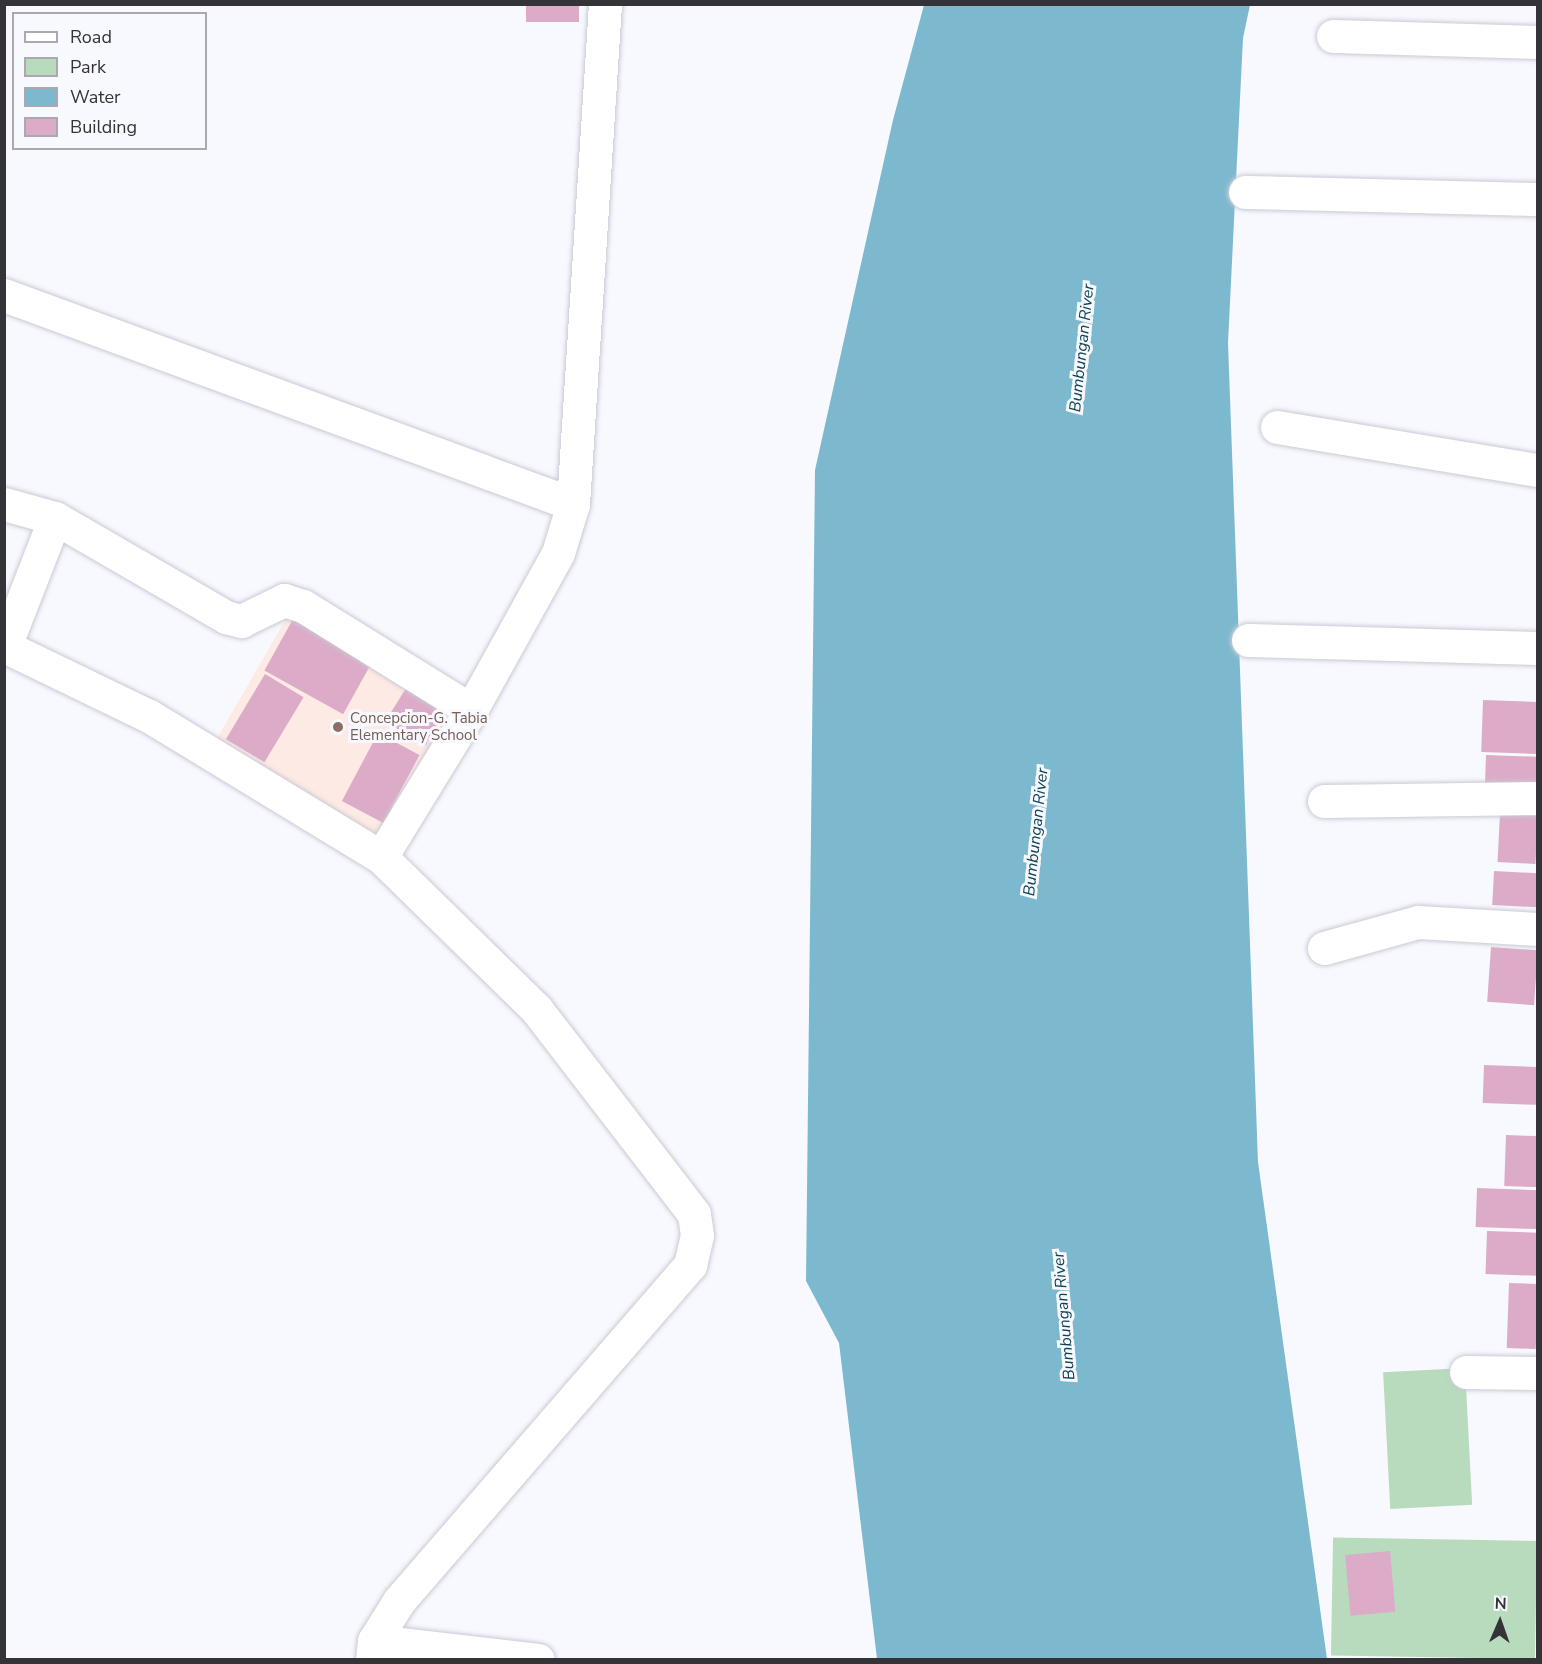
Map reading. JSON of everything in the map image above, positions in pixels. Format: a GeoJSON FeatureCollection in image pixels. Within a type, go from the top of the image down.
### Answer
{"type":"FeatureCollection","features":[{"type":"Feature","properties":{"kind":"street"},"geometry":{"type":"LineString","coordinates":[[381,857],[471,710],[558,553],[573,504],[605,4]]}},
{"type":"Feature","properties":{"kind":"street"},"geometry":{"type":"LineString","coordinates":[[1333,36],[1538,42]]}},
{"type":"Feature","properties":{"kind":"street"},"geometry":{"type":"LineString","coordinates":[[1245,192],[1538,199]]}},
{"type":"Feature","properties":{"kind":"street"},"geometry":{"type":"LineString","coordinates":[[4,295],[573,504]]}},
{"type":"Feature","properties":{"kind":"street"},"geometry":{"type":"LineString","coordinates":[[1277,427],[1538,470]]}},
{"type":"Feature","properties":{"kind":"street"},"geometry":{"type":"LineString","coordinates":[[4,504],[55,519],[226,617],[241,621],[284,600],[303,606],[471,710]]}},
{"type":"Feature","properties":{"kind":"street"},"geometry":{"type":"LineString","coordinates":[[55,519],[5,646],[149,716],[381,857],[537,1010],[694,1214],[697,1235],[690,1265],[399,1601],[373,1650],[538,1659]]}},
{"type":"Feature","properties":{"kind":"street"},"geometry":{"type":"LineString","coordinates":[[1248,640],[1538,648]]}},
{"type":"Feature","properties":{"kind":"street"},"geometry":{"type":"LineString","coordinates":[[1324,801],[1538,798]]}},
{"type":"Feature","properties":{"kind":"street"},"geometry":{"type":"LineString","coordinates":[[1324,948],[1418,922],[1538,929]]}},
{"type":"Feature","properties":{"kind":"street"},"geometry":{"type":"LineString","coordinates":[[1466,1372],[1538,1373]]}},
{"type":"Feature","properties":{"kind":"shaded area","name":"Concepcion-G. Tabia Elementary School"},"geometry":{"type":"Polygon","coordinates":[[[290,612],[456,708],[382,837],[216,741],[290,612]]]}},
{"type":"Feature","properties":{"kind":"green space"},"geometry":{"type":"Polygon","coordinates":[[[1465,1368],[1472,1505],[1390,1509],[1383,1372],[1465,1368]]]}},
{"type":"Feature","properties":{"kind":"green space"},"geometry":{"type":"Polygon","coordinates":[[[1333,1537],[1537,1541],[1535,1659],[1331,1655],[1333,1537]]]}},
{"type":"Feature","properties":{"kind":"water","name":"Bumbungan River"},"geometry":{"type":"Polygon","coordinates":[[[924,5],[1250,5],[1243,38],[1228,343],[1258,1162],[1327,1659],[877,1659],[839,1343],[806,1281],[815,470],[893,120],[924,5]]]}},
{"type":"Feature","properties":{"kind":"building"},"geometry":{"type":"Polygon","coordinates":[[[526,4],[579,4],[579,22],[526,22],[526,4]]]}},
{"type":"Feature","properties":{"kind":"building"},"geometry":{"type":"Polygon","coordinates":[[[293,619],[372,663],[343,714],[264,671],[293,619]]]}},
{"type":"Feature","properties":{"kind":"building"},"geometry":{"type":"Polygon","coordinates":[[[265,674],[304,697],[264,762],[226,739],[265,674]]]}},
{"type":"Feature","properties":{"kind":"building"},"geometry":{"type":"Polygon","coordinates":[[[408,685],[448,710],[425,746],[385,721],[408,685]]]}},
{"type":"Feature","properties":{"kind":"building"},"geometry":{"type":"Polygon","coordinates":[[[1483,700],[1538,702],[1536,754],[1481,752],[1483,700]]]}},
{"type":"Feature","properties":{"kind":"building"},"geometry":{"type":"Polygon","coordinates":[[[378,733],[419,755],[383,823],[342,801],[378,733]]]}},
{"type":"Feature","properties":{"kind":"building"},"geometry":{"type":"Polygon","coordinates":[[[1486,755],[1538,757],[1537,793],[1485,791],[1486,755]]]}},
{"type":"Feature","properties":{"kind":"building"},"geometry":{"type":"Polygon","coordinates":[[[1500,814],[1538,816],[1535,864],[1497,862],[1500,814]]]}},
{"type":"Feature","properties":{"kind":"building"},"geometry":{"type":"Polygon","coordinates":[[[1494,871],[1538,873],[1536,907],[1492,905],[1494,871]]]}},
{"type":"Feature","properties":{"kind":"building"},"geometry":{"type":"Polygon","coordinates":[[[1491,947],[1538,950],[1534,1005],[1487,1002],[1491,947]]]}},
{"type":"Feature","properties":{"kind":"building"},"geometry":{"type":"Polygon","coordinates":[[[1484,1065],[1538,1067],[1537,1105],[1483,1103],[1484,1065]]]}},
{"type":"Feature","properties":{"kind":"building"},"geometry":{"type":"Polygon","coordinates":[[[1506,1135],[1538,1136],[1536,1187],[1504,1186],[1506,1135]]]}},
{"type":"Feature","properties":{"kind":"building"},"geometry":{"type":"Polygon","coordinates":[[[1477,1188],[1538,1190],[1537,1229],[1476,1227],[1477,1188]]]}},
{"type":"Feature","properties":{"kind":"building"},"geometry":{"type":"Polygon","coordinates":[[[1487,1231],[1538,1233],[1536,1276],[1485,1274],[1487,1231]]]}},
{"type":"Feature","properties":{"kind":"building"},"geometry":{"type":"Polygon","coordinates":[[[1509,1283],[1538,1284],[1536,1349],[1507,1348],[1509,1283]]]}},
{"type":"Feature","properties":{"kind":"building"},"geometry":{"type":"Polygon","coordinates":[[[1390,1551],[1395,1612],[1350,1616],[1345,1555],[1390,1551]]]}},
{"type":"Feature","properties":{"kind":"place","name":"Concepcion-G. Tabia Elementary School"},"geometry":{"type":"Point","coordinates":[338,727]}}]}
